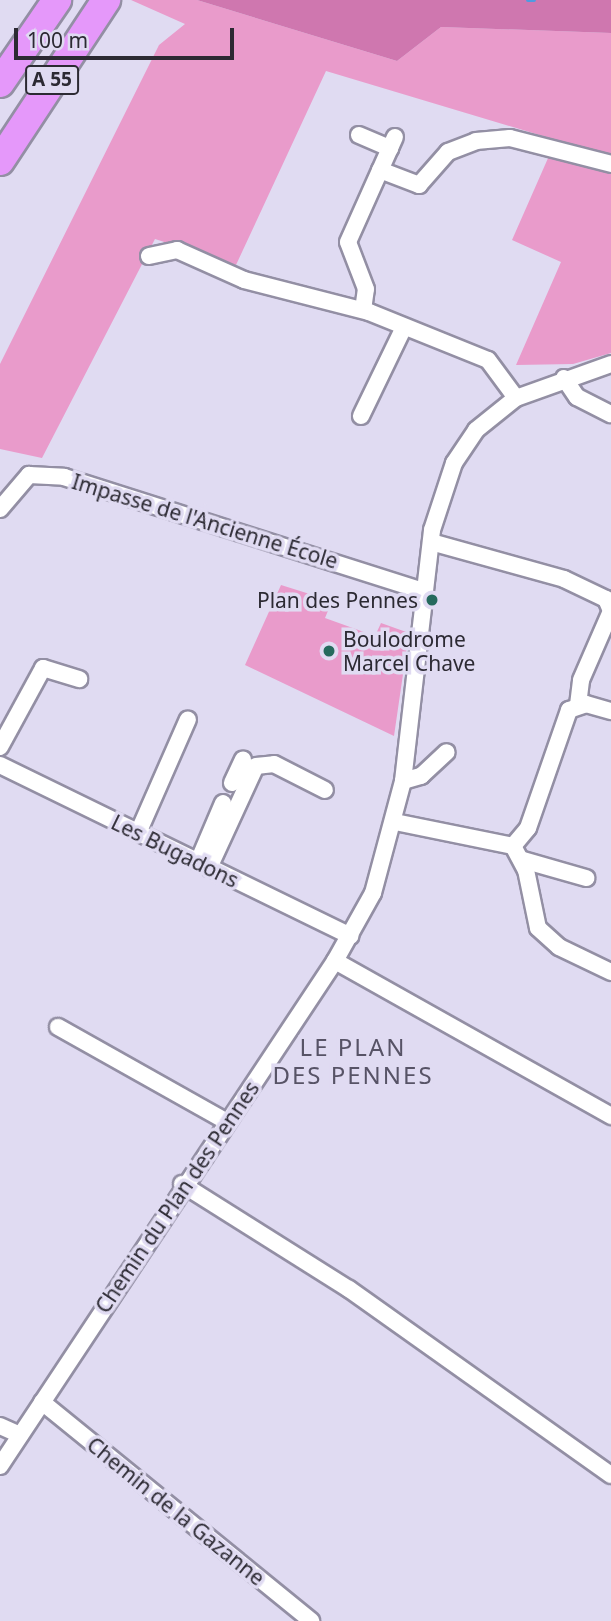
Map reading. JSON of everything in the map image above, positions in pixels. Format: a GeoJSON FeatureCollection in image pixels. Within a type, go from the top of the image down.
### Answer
{"type":"FeatureCollection","features":[{"type":"Feature","properties":{"kind":"highway","name":"A 55"},"geometry":{"type":"LineString","coordinates":[[0,83],[57,0]]}},
{"type":"Feature","properties":{"kind":"highway","name":"A 55"},"geometry":{"type":"LineString","coordinates":[[0,162],[106,0]]}},
{"type":"Feature","properties":{"kind":"street"},"geometry":{"type":"LineString","coordinates":[[359,135],[393,143],[347,248],[366,289],[363,310]]}},
{"type":"Feature","properties":{"kind":"street"},"geometry":{"type":"LineString","coordinates":[[380,170],[419,185],[448,152],[476,141],[510,138],[611,164]]}},
{"type":"Feature","properties":{"kind":"street"},"geometry":{"type":"LineString","coordinates":[[149,257],[177,250],[244,280],[363,310],[488,360],[516,398]]}},
{"type":"Feature","properties":{"kind":"street"},"geometry":{"type":"LineString","coordinates":[[361,416],[404,327]]}},
{"type":"Feature","properties":{"kind":"street","name":"Chemin du Plan des Pennes"},"geometry":{"type":"LineString","coordinates":[[0,1466],[182,1184],[335,961],[373,893],[395,822],[403,781],[431,542],[443,488],[461,451],[487,419],[516,398],[565,378],[611,364]]}},
{"type":"Feature","properties":{"kind":"street"},"geometry":{"type":"LineString","coordinates":[[565,378],[577,397],[611,414]]}},
{"type":"Feature","properties":{"kind":"street","name":"Impasse de l'Ancienne École"},"geometry":{"type":"LineString","coordinates":[[0,509],[29,475],[64,477],[424,591]]}},
{"type":"Feature","properties":{"kind":"street"},"geometry":{"type":"LineString","coordinates":[[431,542],[564,579],[606,599],[611,611],[581,680],[578,705]]}},
{"type":"Feature","properties":{"kind":"street"},"geometry":{"type":"LineString","coordinates":[[0,747],[43,668],[79,679]]}},
{"type":"Feature","properties":{"kind":"street"},"geometry":{"type":"LineString","coordinates":[[513,846],[528,828],[567,713],[578,705],[611,711]]}},
{"type":"Feature","properties":{"kind":"street"},"geometry":{"type":"LineString","coordinates":[[138,833],[188,719]]}},
{"type":"Feature","properties":{"kind":"street"},"geometry":{"type":"LineString","coordinates":[[403,781],[421,776],[447,752]]}},
{"type":"Feature","properties":{"kind":"street"},"geometry":{"type":"LineString","coordinates":[[204,865],[243,759]]}},
{"type":"Feature","properties":{"kind":"street"},"geometry":{"type":"LineString","coordinates":[[204,865],[256,766],[274,764],[325,790]]}},
{"type":"Feature","properties":{"kind":"street","name":"Les Bugadons"},"geometry":{"type":"LineString","coordinates":[[0,765],[350,936]]}},
{"type":"Feature","properties":{"kind":"street"},"geometry":{"type":"LineString","coordinates":[[395,822],[513,846],[523,860],[538,928],[559,947],[611,972]]}},
{"type":"Feature","properties":{"kind":"street"},"geometry":{"type":"LineString","coordinates":[[523,860],[586,878]]}},
{"type":"Feature","properties":{"kind":"street"},"geometry":{"type":"LineString","coordinates":[[335,961],[611,1116]]}},
{"type":"Feature","properties":{"kind":"street"},"geometry":{"type":"LineString","coordinates":[[58,1027],[227,1122]]}},
{"type":"Feature","properties":{"kind":"street"},"geometry":{"type":"LineString","coordinates":[[182,1184],[349,1289],[611,1475]]}},
{"type":"Feature","properties":{"kind":"street","name":"Chemin de la Gazanne"},"geometry":{"type":"LineString","coordinates":[[42,1402],[311,1621]]}},
{"type":"Feature","properties":{"kind":"street"},"geometry":{"type":"LineString","coordinates":[[0,1426],[20,1436]]}},
{"type":"Feature","properties":{"kind":"shaded area"},"geometry":{"type":"Polygon","coordinates":[[[131,0],[197,0],[397,61],[441,27],[611,33],[611,353],[573,364],[516,365],[561,262],[512,240],[556,140],[326,71],[236,265],[155,239],[42,458],[0,449],[0,364],[159,45],[185,24],[131,0]]]}},
{"type":"Feature","properties":{"kind":"shaded area"},"geometry":{"type":"Polygon","coordinates":[[[197,0],[611,0],[611,33],[441,27],[397,61],[197,0]]]}},
{"type":"Feature","properties":{"kind":"shaded area","name":"Boulodrome Marcel Chave"},"geometry":{"type":"Polygon","coordinates":[[[281,585],[332,601],[325,618],[375,636],[381,623],[409,633],[394,736],[245,665],[281,585]]]}},
{"type":"Feature","properties":{"kind":"waterway"},"geometry":{"type":"LineString","coordinates":[[528,0],[534,0]]}},
{"type":"Feature","properties":{"kind":"place","name":"Plan des Pennes"},"geometry":{"type":"Point","coordinates":[432,600]}},
{"type":"Feature","properties":{"kind":"place","name":"Boulodrome Marcel Chave"},"geometry":{"type":"Point","coordinates":[329,651]}},
{"type":"Feature","properties":{"kind":"district","name":"LE PLAN DES PENNES"},"geometry":{"type":"Point","coordinates":[353,1061]}}]}
